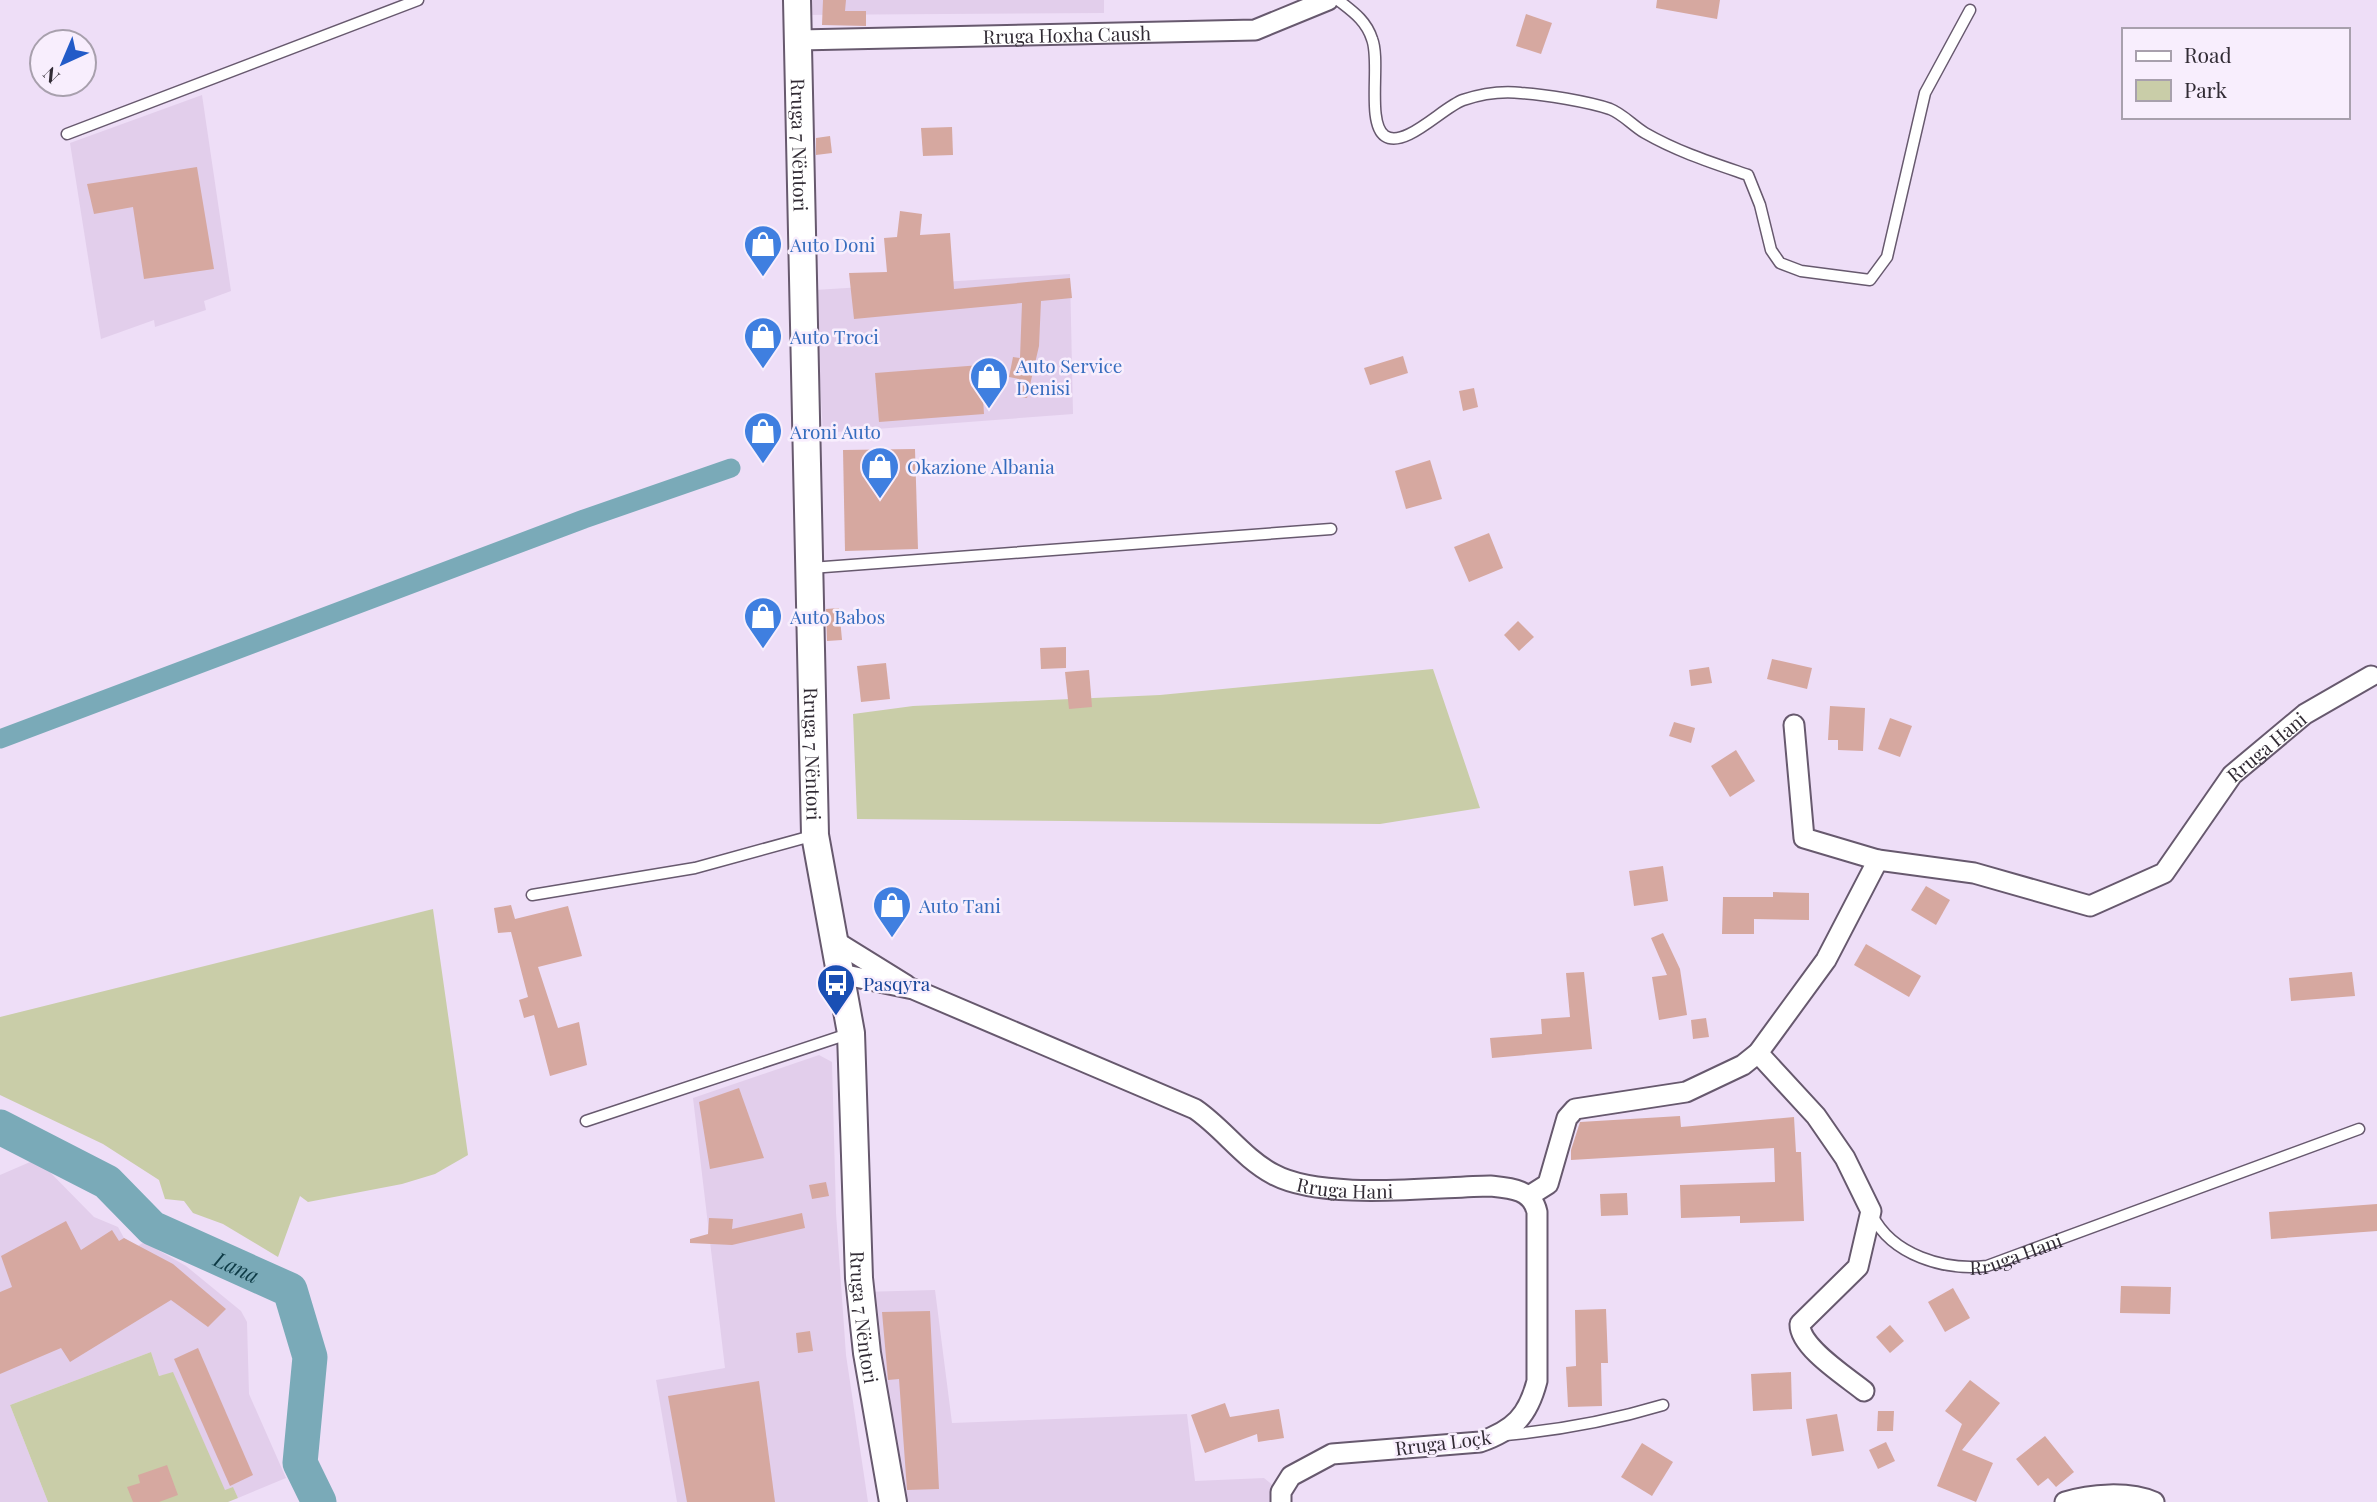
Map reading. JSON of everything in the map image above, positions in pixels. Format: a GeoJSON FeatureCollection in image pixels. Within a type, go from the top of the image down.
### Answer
{"type":"FeatureCollection","features":[{"type":"Feature","properties":{"kind":"main road","name":"Rruga 7 Nëntori"},"geometry":{"type":"LineString","coordinates":[[797,0],[807,569],[815,835],[851,1033],[859,1278],[867,1353],[893,1502]]}},
{"type":"Feature","properties":{"kind":"street","name":"Rruga Hoxha Caush"},"geometry":{"type":"LineString","coordinates":[[799,40],[1007,34],[1125,36],[1255,30],[1328,0]]}},
{"type":"Feature","properties":{"kind":"street","name":"Rruga Hani"},"geometry":{"type":"LineString","coordinates":[[1794,725],[1804,838],[1878,860],[1974,873],[2090,906],[2164,873],[2232,775],[2305,714],[2371,676]]}},
{"type":"Feature","properties":{"kind":"street"},"geometry":{"type":"LineString","coordinates":[[1530,1196],[1548,1184],[1567,1118],[1575,1110],[1686,1092],[1734,1069],[1758,1053],[1826,960],[1878,860]]}},
{"type":"Feature","properties":{"kind":"street","name":"Rruga Hani"},"geometry":{"type":"LineString","coordinates":[[835,941],[913,989],[1195,1109],[1212,1121],[1252,1159],[1290,1181],[1331,1188],[1490,1186],[1512,1188],[1530,1196]]}},
{"type":"Feature","properties":{"kind":"street","name":"Rruga Hani"},"geometry":{"type":"LineString","coordinates":[[841,974],[913,989]]}},
{"type":"Feature","properties":{"kind":"street","name":"Rruga Hani"},"geometry":{"type":"LineString","coordinates":[[1758,1053],[1816,1116],[1845,1158],[1871,1211]]}},
{"type":"Feature","properties":{"kind":"street","name":"Rruga Loçk"},"geometry":{"type":"LineString","coordinates":[[1280,1502],[1281,1492],[1291,1476],[1332,1454],[1480,1442],[1501,1435],[1518,1424],[1531,1405],[1537,1381],[1537,1212],[1530,1196]]}},
{"type":"Feature","properties":{"kind":"street"},"geometry":{"type":"LineString","coordinates":[[1864,1391],[1812,1348],[1800,1332],[1800,1324],[1858,1267],[1871,1211]]}},
{"type":"Feature","properties":{"kind":"street"},"geometry":{"type":"LineString","coordinates":[[2065,1502],[2096,1496],[2131,1497],[2154,1502]]}},
{"type":"Feature","properties":{"kind":"lane"},"geometry":{"type":"LineString","coordinates":[[67,134],[418,0]]}},
{"type":"Feature","properties":{"kind":"lane"},"geometry":{"type":"LineString","coordinates":[[1338,0],[1361,18],[1373,40],[1378,129],[1387,137],[1396,139],[1407,136],[1447,107],[1493,93],[1521,92],[1611,109],[1644,132],[1695,157],[1748,175],[1760,205],[1771,250],[1780,263],[1801,271],[1870,280],[1887,257],[1925,93],[1970,10]]}},
{"type":"Feature","properties":{"kind":"lane"},"geometry":{"type":"LineString","coordinates":[[807,569],[1331,529]]}},
{"type":"Feature","properties":{"kind":"lane"},"geometry":{"type":"LineString","coordinates":[[532,895],[695,868],[815,835]]}},
{"type":"Feature","properties":{"kind":"lane"},"geometry":{"type":"LineString","coordinates":[[586,1121],[851,1033]]}},
{"type":"Feature","properties":{"kind":"lane","name":"Rruga Hani"},"geometry":{"type":"LineString","coordinates":[[1871,1211],[1881,1232],[1902,1249],[1962,1269],[1987,1266],[2359,1129]]}},
{"type":"Feature","properties":{"kind":"lane"},"geometry":{"type":"LineString","coordinates":[[1501,1435],[1554,1431],[1613,1420],[1663,1405]]}},
{"type":"Feature","properties":{"kind":"shaded area"},"geometry":{"type":"Polygon","coordinates":[[[797,0],[1104,0],[1104,13],[797,15],[797,0]]]}},
{"type":"Feature","properties":{"kind":"shaded area"},"geometry":{"type":"Polygon","coordinates":[[[202,95],[231,291],[204,301],[206,310],[155,327],[154,320],[101,339],[70,143],[202,95]]]}},
{"type":"Feature","properties":{"kind":"shaded area"},"geometry":{"type":"Polygon","coordinates":[[[1070,274],[1073,414],[823,433],[815,290],[1070,274]]]}},
{"type":"Feature","properties":{"kind":"shaded area"},"geometry":{"type":"Polygon","coordinates":[[[819,1055],[832,1062],[836,1213],[846,1355],[868,1502],[677,1502],[656,1380],[725,1368],[693,1098],[819,1055]]]}},
{"type":"Feature","properties":{"kind":"shaded area"},"geometry":{"type":"Polygon","coordinates":[[[37,1159],[94,1217],[118,1227],[124,1238],[138,1246],[144,1242],[186,1266],[241,1311],[247,1322],[249,1394],[286,1478],[238,1498],[233,1488],[225,1491],[173,1373],[159,1376],[151,1352],[10,1405],[48,1502],[0,1502],[0,1175],[37,1159]]]}},
{"type":"Feature","properties":{"kind":"shaded area"},"geometry":{"type":"Polygon","coordinates":[[[935,1290],[952,1423],[1187,1414],[1195,1481],[1264,1478],[1281,1492],[1281,1502],[893,1502],[861,1292],[935,1290]]]}},
{"type":"Feature","properties":{"kind":"green space"},"geometry":{"type":"Polygon","coordinates":[[[1433,669],[1480,808],[1380,824],[857,819],[853,714],[913,706],[1160,695],[1433,669]]]}},
{"type":"Feature","properties":{"kind":"green space"},"geometry":{"type":"Polygon","coordinates":[[[433,909],[468,1155],[435,1174],[402,1184],[308,1202],[300,1196],[278,1257],[223,1224],[193,1213],[184,1201],[165,1199],[159,1180],[103,1144],[0,1095],[0,1017],[433,909]]]}},
{"type":"Feature","properties":{"kind":"green space"},"geometry":{"type":"Polygon","coordinates":[[[151,1352],[159,1376],[173,1372],[225,1490],[233,1487],[238,1498],[228,1502],[48,1502],[10,1405],[151,1352]]]}},
{"type":"Feature","properties":{"kind":"building"},"geometry":{"type":"Polygon","coordinates":[[[823,0],[846,0],[845,11],[866,11],[866,26],[822,25],[823,0]]]}},
{"type":"Feature","properties":{"kind":"building"},"geometry":{"type":"Polygon","coordinates":[[[1657,0],[1720,0],[1717,19],[1656,8],[1657,0]]]}},
{"type":"Feature","properties":{"kind":"building"},"geometry":{"type":"Polygon","coordinates":[[[1526,14],[1552,23],[1541,54],[1516,46],[1526,14]]]}},
{"type":"Feature","properties":{"kind":"building"},"geometry":{"type":"Polygon","coordinates":[[[952,127],[953,155],[923,156],[921,128],[952,127]]]}},
{"type":"Feature","properties":{"kind":"building"},"geometry":{"type":"Polygon","coordinates":[[[830,136],[832,153],[816,155],[816,138],[830,136]]]}},
{"type":"Feature","properties":{"kind":"building"},"geometry":{"type":"Polygon","coordinates":[[[197,167],[214,269],[144,279],[133,207],[94,214],[87,184],[197,167]]]}},
{"type":"Feature","properties":{"kind":"building"},"geometry":{"type":"Polygon","coordinates":[[[900,211],[922,214],[920,235],[950,233],[954,289],[1070,278],[1072,298],[1041,301],[1039,346],[1027,398],[1018,397],[1019,379],[1009,377],[1013,357],[1020,358],[1022,303],[854,319],[849,273],[887,272],[884,238],[897,237],[900,211]]]}},
{"type":"Feature","properties":{"kind":"building"},"geometry":{"type":"Polygon","coordinates":[[[1403,356],[1408,373],[1370,385],[1364,368],[1403,356]]]}},
{"type":"Feature","properties":{"kind":"building"},"geometry":{"type":"Polygon","coordinates":[[[981,365],[984,414],[879,422],[875,373],[981,365]]]}},
{"type":"Feature","properties":{"kind":"building"},"geometry":{"type":"Polygon","coordinates":[[[1474,388],[1478,407],[1463,411],[1459,391],[1474,388]]]}},
{"type":"Feature","properties":{"kind":"building","name":"Okazione Albania"},"geometry":{"type":"Polygon","coordinates":[[[915,449],[918,549],[845,551],[843,450],[915,449]]]}},
{"type":"Feature","properties":{"kind":"building"},"geometry":{"type":"Polygon","coordinates":[[[1430,460],[1442,499],[1406,509],[1395,471],[1430,460]]]}},
{"type":"Feature","properties":{"kind":"building"},"geometry":{"type":"Polygon","coordinates":[[[1489,533],[1503,568],[1469,582],[1454,547],[1489,533]]]}},
{"type":"Feature","properties":{"kind":"building"},"geometry":{"type":"Polygon","coordinates":[[[839,608],[842,640],[827,641],[826,609],[839,608]]]}},
{"type":"Feature","properties":{"kind":"building"},"geometry":{"type":"Polygon","coordinates":[[[1518,621],[1534,637],[1519,651],[1504,635],[1518,621]]]}},
{"type":"Feature","properties":{"kind":"building"},"geometry":{"type":"Polygon","coordinates":[[[1066,647],[1066,668],[1041,669],[1040,648],[1066,647]]]}},
{"type":"Feature","properties":{"kind":"building"},"geometry":{"type":"Polygon","coordinates":[[[1772,659],[1812,668],[1807,689],[1767,679],[1772,659]]]}},
{"type":"Feature","properties":{"kind":"building"},"geometry":{"type":"Polygon","coordinates":[[[886,663],[890,699],[861,702],[857,666],[886,663]]]}},
{"type":"Feature","properties":{"kind":"building"},"geometry":{"type":"Polygon","coordinates":[[[1709,667],[1712,683],[1691,686],[1689,670],[1709,667]]]}},
{"type":"Feature","properties":{"kind":"building"},"geometry":{"type":"Polygon","coordinates":[[[1089,670],[1092,707],[1069,709],[1065,672],[1089,670]]]}},
{"type":"Feature","properties":{"kind":"building"},"geometry":{"type":"Polygon","coordinates":[[[1830,706],[1865,708],[1863,751],[1838,750],[1838,740],[1828,740],[1830,706]]]}},
{"type":"Feature","properties":{"kind":"building"},"geometry":{"type":"Polygon","coordinates":[[[1890,718],[1912,726],[1900,757],[1878,749],[1890,718]]]}},
{"type":"Feature","properties":{"kind":"building"},"geometry":{"type":"Polygon","coordinates":[[[1674,722],[1695,728],[1691,743],[1669,736],[1674,722]]]}},
{"type":"Feature","properties":{"kind":"building"},"geometry":{"type":"Polygon","coordinates":[[[1736,750],[1755,781],[1730,797],[1711,766],[1736,750]]]}},
{"type":"Feature","properties":{"kind":"building"},"geometry":{"type":"Polygon","coordinates":[[[1663,866],[1668,901],[1634,906],[1629,871],[1663,866]]]}},
{"type":"Feature","properties":{"kind":"building"},"geometry":{"type":"Polygon","coordinates":[[[1926,886],[1950,900],[1936,925],[1911,910],[1926,886]]]}},
{"type":"Feature","properties":{"kind":"building"},"geometry":{"type":"Polygon","coordinates":[[[1773,892],[1809,893],[1809,920],[1754,919],[1754,934],[1722,934],[1723,897],[1773,897],[1773,892]]]}},
{"type":"Feature","properties":{"kind":"building"},"geometry":{"type":"Polygon","coordinates":[[[511,905],[515,919],[568,906],[582,956],[538,967],[558,1028],[579,1022],[587,1065],[550,1076],[534,1015],[524,1018],[519,1000],[528,997],[511,932],[498,933],[494,908],[511,905]]]}},
{"type":"Feature","properties":{"kind":"building"},"geometry":{"type":"Polygon","coordinates":[[[1663,933],[1680,969],[1687,1015],[1659,1020],[1652,977],[1667,975],[1651,938],[1663,933]]]}},
{"type":"Feature","properties":{"kind":"building"},"geometry":{"type":"Polygon","coordinates":[[[1866,944],[1921,976],[1909,997],[1854,965],[1866,944]]]}},
{"type":"Feature","properties":{"kind":"building"},"geometry":{"type":"Polygon","coordinates":[[[1584,972],[1592,1049],[1492,1058],[1490,1038],[1542,1034],[1541,1019],[1570,1017],[1566,973],[1584,972]]]}},
{"type":"Feature","properties":{"kind":"building"},"geometry":{"type":"Polygon","coordinates":[[[2352,972],[2355,996],[2291,1001],[2289,978],[2352,972]]]}},
{"type":"Feature","properties":{"kind":"building"},"geometry":{"type":"Polygon","coordinates":[[[1706,1018],[1709,1037],[1693,1039],[1691,1020],[1706,1018]]]}},
{"type":"Feature","properties":{"kind":"building"},"geometry":{"type":"Polygon","coordinates":[[[739,1088],[764,1158],[710,1169],[699,1102],[739,1088]]]}},
{"type":"Feature","properties":{"kind":"building"},"geometry":{"type":"Polygon","coordinates":[[[1680,1116],[1681,1127],[1794,1117],[1796,1152],[1801,1152],[1804,1221],[1740,1223],[1740,1216],[1681,1218],[1680,1185],[1775,1182],[1774,1148],[1571,1160],[1571,1150],[1580,1122],[1680,1116]]]}},
{"type":"Feature","properties":{"kind":"building"},"geometry":{"type":"Polygon","coordinates":[[[826,1182],[829,1196],[812,1199],[809,1185],[826,1182]]]}},
{"type":"Feature","properties":{"kind":"building"},"geometry":{"type":"Polygon","coordinates":[[[1627,1193],[1628,1215],[1601,1216],[1600,1194],[1627,1193]]]}},
{"type":"Feature","properties":{"kind":"building"},"geometry":{"type":"Polygon","coordinates":[[[2377,1204],[2377,1231],[2271,1239],[2269,1212],[2377,1204]]]}},
{"type":"Feature","properties":{"kind":"building"},"geometry":{"type":"Polygon","coordinates":[[[802,1213],[805,1228],[732,1245],[690,1243],[690,1239],[708,1234],[709,1218],[733,1219],[732,1229],[802,1213]]]}},
{"type":"Feature","properties":{"kind":"building"},"geometry":{"type":"Polygon","coordinates":[[[66,1221],[81,1250],[112,1230],[119,1241],[124,1238],[173,1264],[226,1309],[208,1327],[171,1300],[70,1362],[61,1348],[0,1374],[0,1292],[12,1287],[1,1256],[66,1221]]]}},
{"type":"Feature","properties":{"kind":"building"},"geometry":{"type":"Polygon","coordinates":[[[2121,1286],[2171,1287],[2170,1314],[2120,1313],[2121,1286]]]}},
{"type":"Feature","properties":{"kind":"building"},"geometry":{"type":"Polygon","coordinates":[[[1953,1288],[1970,1318],[1945,1332],[1928,1302],[1953,1288]]]}},
{"type":"Feature","properties":{"kind":"building"},"geometry":{"type":"Polygon","coordinates":[[[1606,1309],[1608,1363],[1601,1363],[1602,1406],[1568,1407],[1566,1367],[1576,1366],[1575,1310],[1606,1309]]]}},
{"type":"Feature","properties":{"kind":"building"},"geometry":{"type":"Polygon","coordinates":[[[930,1311],[939,1489],[907,1490],[899,1379],[888,1380],[882,1312],[930,1311]]]}},
{"type":"Feature","properties":{"kind":"building"},"geometry":{"type":"Polygon","coordinates":[[[1890,1325],[1904,1341],[1890,1353],[1876,1337],[1890,1325]]]}},
{"type":"Feature","properties":{"kind":"building"},"geometry":{"type":"Polygon","coordinates":[[[810,1331],[813,1351],[798,1353],[796,1333],[810,1331]]]}},
{"type":"Feature","properties":{"kind":"building"},"geometry":{"type":"Polygon","coordinates":[[[198,1348],[253,1475],[230,1486],[174,1359],[198,1348]]]}},
{"type":"Feature","properties":{"kind":"building"},"geometry":{"type":"Polygon","coordinates":[[[1791,1372],[1792,1409],[1753,1411],[1751,1374],[1791,1372]]]}},
{"type":"Feature","properties":{"kind":"building"},"geometry":{"type":"Polygon","coordinates":[[[1970,1380],[2000,1403],[1962,1450],[1993,1463],[1976,1502],[1937,1486],[1962,1424],[1945,1411],[1970,1380]]]}},
{"type":"Feature","properties":{"kind":"building"},"geometry":{"type":"Polygon","coordinates":[[[759,1381],[775,1502],[687,1502],[668,1396],[759,1381]]]}},
{"type":"Feature","properties":{"kind":"building"},"geometry":{"type":"Polygon","coordinates":[[[1225,1403],[1230,1417],[1279,1409],[1284,1438],[1258,1442],[1257,1434],[1205,1453],[1191,1415],[1225,1403]]]}},
{"type":"Feature","properties":{"kind":"building"},"geometry":{"type":"Polygon","coordinates":[[[1878,1411],[1894,1411],[1893,1431],[1877,1431],[1878,1411]]]}},
{"type":"Feature","properties":{"kind":"building"},"geometry":{"type":"Polygon","coordinates":[[[1837,1414],[1844,1451],[1812,1456],[1806,1419],[1837,1414]]]}},
{"type":"Feature","properties":{"kind":"building"},"geometry":{"type":"Polygon","coordinates":[[[2045,1436],[2074,1472],[2056,1487],[2048,1478],[2038,1486],[2016,1459],[2045,1436]]]}},
{"type":"Feature","properties":{"kind":"building"},"geometry":{"type":"Polygon","coordinates":[[[1886,1442],[1895,1461],[1878,1469],[1869,1450],[1886,1442]]]}},
{"type":"Feature","properties":{"kind":"building"},"geometry":{"type":"Polygon","coordinates":[[[1642,1443],[1673,1462],[1652,1496],[1621,1477],[1642,1443]]]}},
{"type":"Feature","properties":{"kind":"building"},"geometry":{"type":"Polygon","coordinates":[[[167,1465],[178,1495],[159,1502],[133,1502],[127,1487],[140,1483],[138,1475],[167,1465]]]}},
{"type":"Feature","properties":{"kind":"waterway"},"geometry":{"type":"LineString","coordinates":[[0,739],[584,519],[731,468]]}},
{"type":"Feature","properties":{"kind":"waterway","name":"Lana"},"geometry":{"type":"LineString","coordinates":[[0,1127],[107,1182],[152,1228],[290,1290],[310,1357],[300,1463],[319,1502]]}},
{"type":"Feature","properties":{"kind":"place","name":"Auto Doni"},"geometry":{"type":"Point","coordinates":[763,278]}},
{"type":"Feature","properties":{"kind":"place","name":"Auto Troci"},"geometry":{"type":"Point","coordinates":[763,370]}},
{"type":"Feature","properties":{"kind":"place","name":"Auto Service Denisi"},"geometry":{"type":"Point","coordinates":[989,410]}},
{"type":"Feature","properties":{"kind":"place","name":"Aroni Auto"},"geometry":{"type":"Point","coordinates":[763,465]}},
{"type":"Feature","properties":{"kind":"place","name":"Okazione Albania"},"geometry":{"type":"Point","coordinates":[880,500]}},
{"type":"Feature","properties":{"kind":"place","name":"Auto Babos"},"geometry":{"type":"Point","coordinates":[763,650]}},
{"type":"Feature","properties":{"kind":"place","name":"Auto Tani"},"geometry":{"type":"Point","coordinates":[892,939]}},
{"type":"Feature","properties":{"kind":"place","name":"Pasqyra"},"geometry":{"type":"Point","coordinates":[836,1017]}}]}
